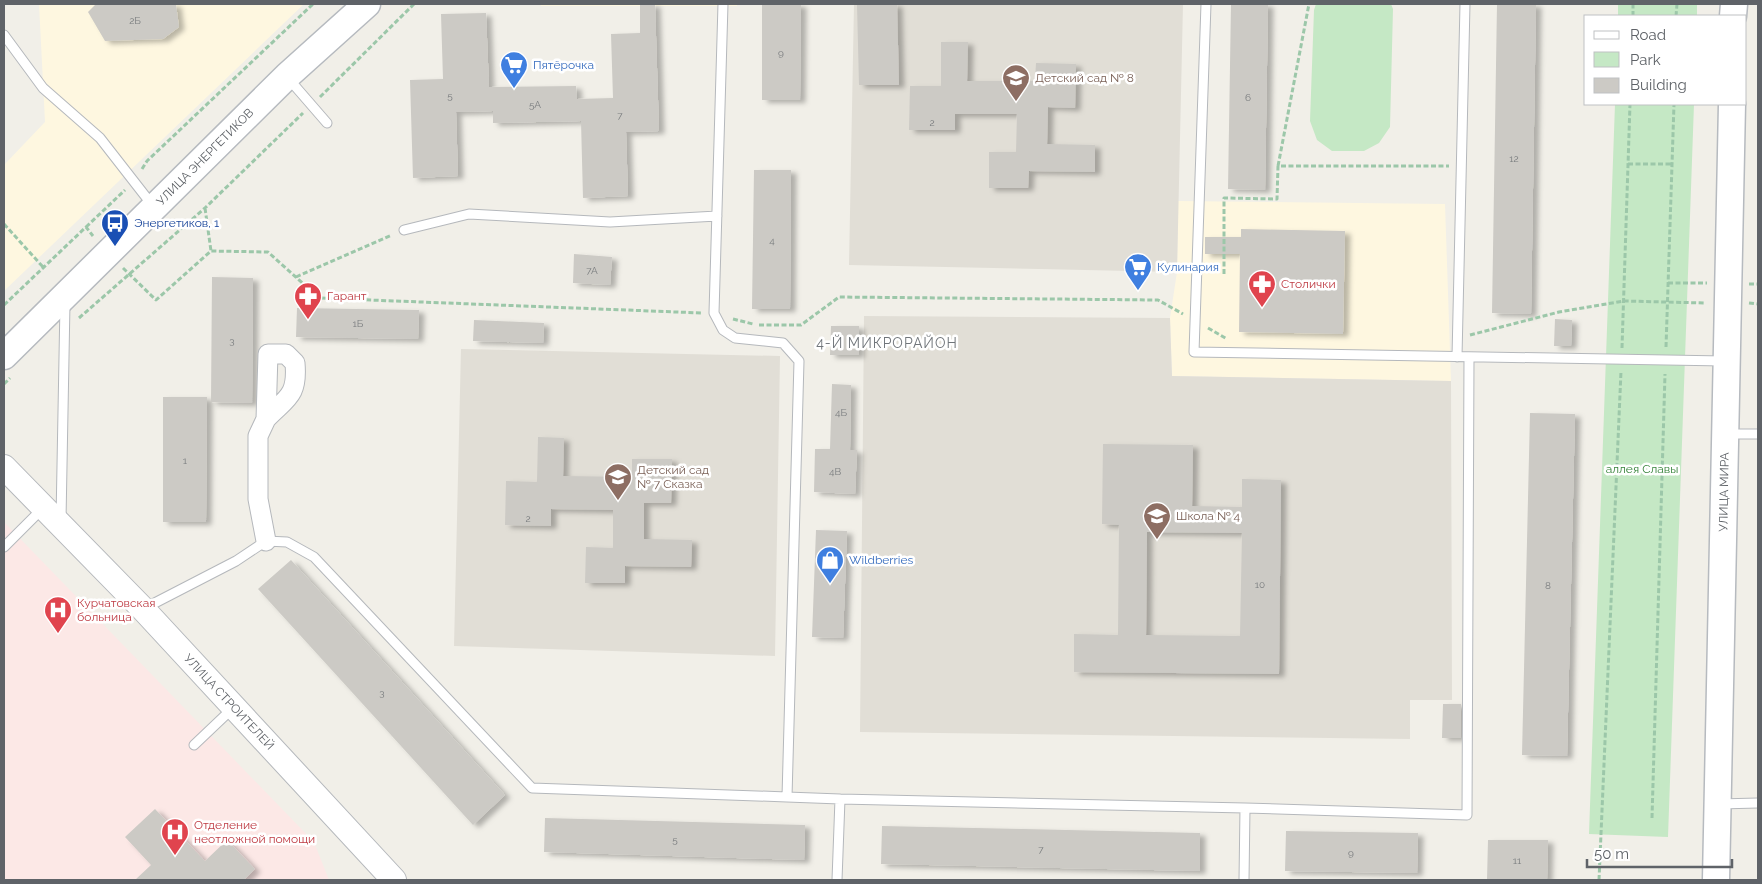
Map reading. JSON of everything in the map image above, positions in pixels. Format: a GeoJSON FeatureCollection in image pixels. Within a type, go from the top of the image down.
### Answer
{"type":"FeatureCollection","features":[{"type":"Feature","properties":{"kind":"main road","name":"УЛИЦА ЭНЕРГЕТИКОВ"},"geometry":{"type":"LineString","coordinates":[[4,356],[355,11]]}},
{"type":"Feature","properties":{"kind":"main road","name":"УЛИЦА МИРА"},"geometry":{"type":"LineString","coordinates":[[1716,880],[1732,105]]}},
{"type":"Feature","properties":{"kind":"street"},"geometry":{"type":"LineString","coordinates":[[266,419],[258,436],[258,499],[266,541]]}},
{"type":"Feature","properties":{"kind":"street","name":"УЛИЦА СТРОИТЕЛЕЙ"},"geometry":{"type":"LineString","coordinates":[[4,467],[143,609],[394,880]]}},
{"type":"Feature","properties":{"kind":"lane"},"geometry":{"type":"LineString","coordinates":[[723,4],[714,313],[723,330],[735,338],[783,343],[799,361],[787,797]]}},
{"type":"Feature","properties":{"kind":"lane"},"geometry":{"type":"LineString","coordinates":[[1206,4],[1194,352],[1726,362]]}},
{"type":"Feature","properties":{"kind":"lane"},"geometry":{"type":"LineString","coordinates":[[1457,357],[1465,4]]}},
{"type":"Feature","properties":{"kind":"lane"},"geometry":{"type":"LineString","coordinates":[[4,35],[43,88],[100,138],[154,208]]}},
{"type":"Feature","properties":{"kind":"lane"},"geometry":{"type":"LineString","coordinates":[[287,76],[327,123]]}},
{"type":"Feature","properties":{"kind":"lane"},"geometry":{"type":"LineString","coordinates":[[404,230],[469,214],[610,222],[717,216]]}},
{"type":"Feature","properties":{"kind":"lane"},"geometry":{"type":"LineString","coordinates":[[61,525],[65,294]]}},
{"type":"Feature","properties":{"kind":"lane"},"geometry":{"type":"LineString","coordinates":[[143,609],[236,562],[266,541],[287,542],[314,557],[532,788],[787,797],[1467,815],[1469,357]]}},
{"type":"Feature","properties":{"kind":"lane"},"geometry":{"type":"LineString","coordinates":[[1725,434],[1758,434]]}},
{"type":"Feature","properties":{"kind":"lane"},"geometry":{"type":"LineString","coordinates":[[4,547],[43,507]]}},
{"type":"Feature","properties":{"kind":"lane"},"geometry":{"type":"LineString","coordinates":[[194,745],[234,707]]}},
{"type":"Feature","properties":{"kind":"lane"},"geometry":{"type":"LineString","coordinates":[[837,880],[840,798]]}},
{"type":"Feature","properties":{"kind":"lane"},"geometry":{"type":"LineString","coordinates":[[1717,804],[1758,803]]}},
{"type":"Feature","properties":{"kind":"lane"},"geometry":{"type":"LineString","coordinates":[[1244,880],[1245,808]]}},
{"type":"Feature","properties":{"kind":"path"},"geometry":{"type":"LineString","coordinates":[[86,227],[134,181],[147,161],[313,4]]}},
{"type":"Feature","properties":{"kind":"path"},"geometry":{"type":"LineString","coordinates":[[1224,274],[1224,198],[1277,199],[1278,166],[1309,4]]}},
{"type":"Feature","properties":{"kind":"path"},"geometry":{"type":"LineString","coordinates":[[1599,880],[1622,360],[1630,105]]}},
{"type":"Feature","properties":{"kind":"path"},"geometry":{"type":"LineString","coordinates":[[1652,818],[1674,105]]}},
{"type":"Feature","properties":{"kind":"path"},"geometry":{"type":"LineString","coordinates":[[1628,164],[1672,164]]}},
{"type":"Feature","properties":{"kind":"path"},"geometry":{"type":"LineString","coordinates":[[1278,166],[1462,166]]}},
{"type":"Feature","properties":{"kind":"path"},"geometry":{"type":"LineString","coordinates":[[211,251],[205,208],[128,273],[156,300],[211,251],[268,252],[319,298],[714,313],[754,325],[801,325],[839,298],[1158,300],[1235,343]]}},
{"type":"Feature","properties":{"kind":"path"},"geometry":{"type":"LineString","coordinates":[[4,224],[43,267]]}},
{"type":"Feature","properties":{"kind":"path"},"geometry":{"type":"LineString","coordinates":[[296,277],[404,230]]}},
{"type":"Feature","properties":{"kind":"path"},"geometry":{"type":"LineString","coordinates":[[1458,338],[1559,312],[1624,301],[1668,302]]}},
{"type":"Feature","properties":{"kind":"shaded area"},"geometry":{"type":"Polygon","coordinates":[[[39,4],[304,4],[4,291],[4,165],[45,122],[39,4]]]}},
{"type":"Feature","properties":{"kind":"shaded area"},"geometry":{"type":"Polygon","coordinates":[[[540,4],[737,4],[737,6],[541,6],[540,4]]]}},
{"type":"Feature","properties":{"kind":"shaded area","name":"Детский сад № 8"},"geometry":{"type":"Polygon","coordinates":[[[854,4],[1183,4],[1177,272],[849,265],[854,4]]]}},
{"type":"Feature","properties":{"kind":"shaded area"},"geometry":{"type":"Polygon","coordinates":[[[1178,201],[1445,204],[1451,381],[1172,376],[1170,318],[1177,272],[1178,201]]]}},
{"type":"Feature","properties":{"kind":"shaded area","name":"Школа № 4"},"geometry":{"type":"Polygon","coordinates":[[[864,316],[1170,318],[1172,376],[1451,381],[1452,700],[1410,700],[1410,739],[860,732],[864,316]]]}},
{"type":"Feature","properties":{"kind":"shaded area","name":"Детский сад № 7 Сказка"},"geometry":{"type":"Polygon","coordinates":[[[461,349],[780,356],[775,656],[454,646],[461,349]]]}},
{"type":"Feature","properties":{"kind":"shaded area","name":"Курчатовская больница"},"geometry":{"type":"Polygon","coordinates":[[[4,522],[314,842],[329,880],[4,880],[4,522]]]}},
{"type":"Feature","properties":{"kind":"green space"},"geometry":{"type":"Polygon","coordinates":[[[1316,4],[1391,4],[1393,9],[1390,127],[1379,143],[1364,151],[1332,151],[1317,140],[1310,121],[1314,10],[1316,4]]]}},
{"type":"Feature","properties":{"kind":"green space"},"geometry":{"type":"Polygon","coordinates":[[[1618,4],[1697,4],[1697,15],[1618,15],[1618,4]]]}},
{"type":"Feature","properties":{"kind":"green space","name":"аллея Славы"},"geometry":{"type":"Polygon","coordinates":[[[1615,105],[1694,105],[1668,837],[1589,834],[1615,105]]]}},
{"type":"Feature","properties":{"kind":"building"},"geometry":{"type":"Polygon","coordinates":[[[96,4],[176,4],[179,27],[163,39],[105,41],[88,12],[96,4]]]}},
{"type":"Feature","properties":{"kind":"building"},"geometry":{"type":"Polygon","coordinates":[[[640,4],[655,4],[659,131],[626,132],[628,196],[583,198],[581,121],[493,123],[493,111],[456,112],[458,176],[413,178],[410,80],[443,79],[441,14],[486,13],[489,87],[576,86],[577,99],[613,98],[611,34],[640,33],[640,4]]]}},
{"type":"Feature","properties":{"kind":"building"},"geometry":{"type":"Polygon","coordinates":[[[762,4],[801,4],[800,100],[762,100],[762,4]]]}},
{"type":"Feature","properties":{"kind":"building"},"geometry":{"type":"Polygon","coordinates":[[[857,4],[897,4],[899,85],[859,85],[857,4]]]}},
{"type":"Feature","properties":{"kind":"building"},"geometry":{"type":"Polygon","coordinates":[[[1231,4],[1268,4],[1265,190],[1228,189],[1231,4]]]}},
{"type":"Feature","properties":{"kind":"building"},"geometry":{"type":"Polygon","coordinates":[[[1497,4],[1536,4],[1531,314],[1492,313],[1497,4]]]}},
{"type":"Feature","properties":{"kind":"building"},"geometry":{"type":"Polygon","coordinates":[[[941,42],[968,42],[967,81],[1035,81],[1036,63],[1076,64],[1075,108],[1048,107],[1047,144],[1095,145],[1095,172],[1029,171],[1028,188],[989,188],[989,152],[1016,152],[1017,114],[955,114],[955,130],[909,130],[910,86],[941,86],[941,42]]]}},
{"type":"Feature","properties":{"kind":"building"},"geometry":{"type":"Polygon","coordinates":[[[754,170],[791,170],[790,309],[752,309],[754,170]]]}},
{"type":"Feature","properties":{"kind":"building"},"geometry":{"type":"Polygon","coordinates":[[[1241,229],[1345,231],[1343,334],[1239,332],[1240,254],[1205,254],[1205,237],[1241,237],[1241,229]]]}},
{"type":"Feature","properties":{"kind":"building"},"geometry":{"type":"Polygon","coordinates":[[[574,254],[612,257],[610,285],[573,283],[574,254]]]}},
{"type":"Feature","properties":{"kind":"building"},"geometry":{"type":"Polygon","coordinates":[[[212,277],[253,278],[252,403],[211,402],[212,277]]]}},
{"type":"Feature","properties":{"kind":"building"},"geometry":{"type":"Polygon","coordinates":[[[297,308],[419,310],[418,339],[296,337],[297,308]]]}},
{"type":"Feature","properties":{"kind":"building"},"geometry":{"type":"Polygon","coordinates":[[[1555,319],[1572,320],[1571,346],[1554,346],[1555,319]]]}},
{"type":"Feature","properties":{"kind":"building"},"geometry":{"type":"Polygon","coordinates":[[[474,320],[544,323],[543,343],[473,341],[474,320]]]}},
{"type":"Feature","properties":{"kind":"building"},"geometry":{"type":"Polygon","coordinates":[[[831,326],[859,326],[859,355],[830,355],[831,326]]]}},
{"type":"Feature","properties":{"kind":"building"},"geometry":{"type":"Polygon","coordinates":[[[832,384],[851,385],[850,450],[857,450],[855,494],[814,492],[815,449],[830,449],[832,384]]]}},
{"type":"Feature","properties":{"kind":"building"},"geometry":{"type":"Polygon","coordinates":[[[163,397],[207,397],[206,522],[163,522],[163,397]]]}},
{"type":"Feature","properties":{"kind":"building"},"geometry":{"type":"Polygon","coordinates":[[[1530,413],[1575,414],[1567,756],[1522,755],[1530,413]]]}},
{"type":"Feature","properties":{"kind":"building"},"geometry":{"type":"Polygon","coordinates":[[[538,437],[564,438],[563,476],[632,477],[632,459],[672,459],[671,503],[644,503],[644,539],[692,540],[691,567],[625,566],[625,583],[585,583],[586,547],[613,548],[613,510],[551,509],[551,526],[505,525],[506,481],[537,482],[538,437]]]}},
{"type":"Feature","properties":{"kind":"building"},"geometry":{"type":"Polygon","coordinates":[[[1103,444],[1193,445],[1192,506],[1242,507],[1242,479],[1281,480],[1279,674],[1074,672],[1074,634],[1118,635],[1119,525],[1102,524],[1103,444]],[[1147,532],[1146,635],[1240,636],[1242,533],[1147,532]]]}},
{"type":"Feature","properties":{"kind":"building","name":"Wildberries"},"geometry":{"type":"Polygon","coordinates":[[[816,530],[847,531],[843,638],[812,637],[816,530]]]}},
{"type":"Feature","properties":{"kind":"building"},"geometry":{"type":"Polygon","coordinates":[[[291,560],[505,795],[473,825],[258,589],[291,560]]]}},
{"type":"Feature","properties":{"kind":"building"},"geometry":{"type":"Polygon","coordinates":[[[1443,704],[1461,704],[1461,738],[1442,738],[1443,704]]]}},
{"type":"Feature","properties":{"kind":"building"},"geometry":{"type":"Polygon","coordinates":[[[155,809],[205,861],[227,840],[255,869],[244,880],[135,880],[151,865],[125,837],[155,809]]]}},
{"type":"Feature","properties":{"kind":"building"},"geometry":{"type":"Polygon","coordinates":[[[545,818],[805,825],[804,860],[544,852],[545,818]]]}},
{"type":"Feature","properties":{"kind":"building"},"geometry":{"type":"Polygon","coordinates":[[[882,826],[1200,833],[1200,871],[881,864],[882,826]]]}},
{"type":"Feature","properties":{"kind":"building"},"geometry":{"type":"Polygon","coordinates":[[[1286,831],[1418,833],[1417,873],[1285,871],[1286,831]]]}},
{"type":"Feature","properties":{"kind":"building"},"geometry":{"type":"Polygon","coordinates":[[[1488,840],[1548,840],[1547,880],[1487,880],[1488,840]]]}},
{"type":"Feature","properties":{"kind":"place","name":"Пятёрочка"},"geometry":{"type":"Point","coordinates":[514,89]}},
{"type":"Feature","properties":{"kind":"place","name":"Детский сад № 8"},"geometry":{"type":"Point","coordinates":[1016,102]}},
{"type":"Feature","properties":{"kind":"place","name":"Энергетиков, 1"},"geometry":{"type":"Point","coordinates":[115,247]}},
{"type":"Feature","properties":{"kind":"place","name":"Кулинария"},"geometry":{"type":"Point","coordinates":[1138,291]}},
{"type":"Feature","properties":{"kind":"place","name":"Столички"},"geometry":{"type":"Point","coordinates":[1262,308]}},
{"type":"Feature","properties":{"kind":"place","name":"Гарант"},"geometry":{"type":"Point","coordinates":[308,320]}},
{"type":"Feature","properties":{"kind":"place","name":"Детский сад № 7 Сказка"},"geometry":{"type":"Point","coordinates":[618,501]}},
{"type":"Feature","properties":{"kind":"place","name":"Школа № 4"},"geometry":{"type":"Point","coordinates":[1157,540]}},
{"type":"Feature","properties":{"kind":"place","name":"Wildberries"},"geometry":{"type":"Point","coordinates":[830,584]}},
{"type":"Feature","properties":{"kind":"place","name":"Курчатовская больница"},"geometry":{"type":"Point","coordinates":[58,634]}},
{"type":"Feature","properties":{"kind":"place","name":"Отделение неотложной помощи"},"geometry":{"type":"Point","coordinates":[175,856]}},
{"type":"Feature","properties":{"kind":"district","name":"4-Й МИКРОРАЙОН"},"geometry":{"type":"Point","coordinates":[887,343]}}]}
